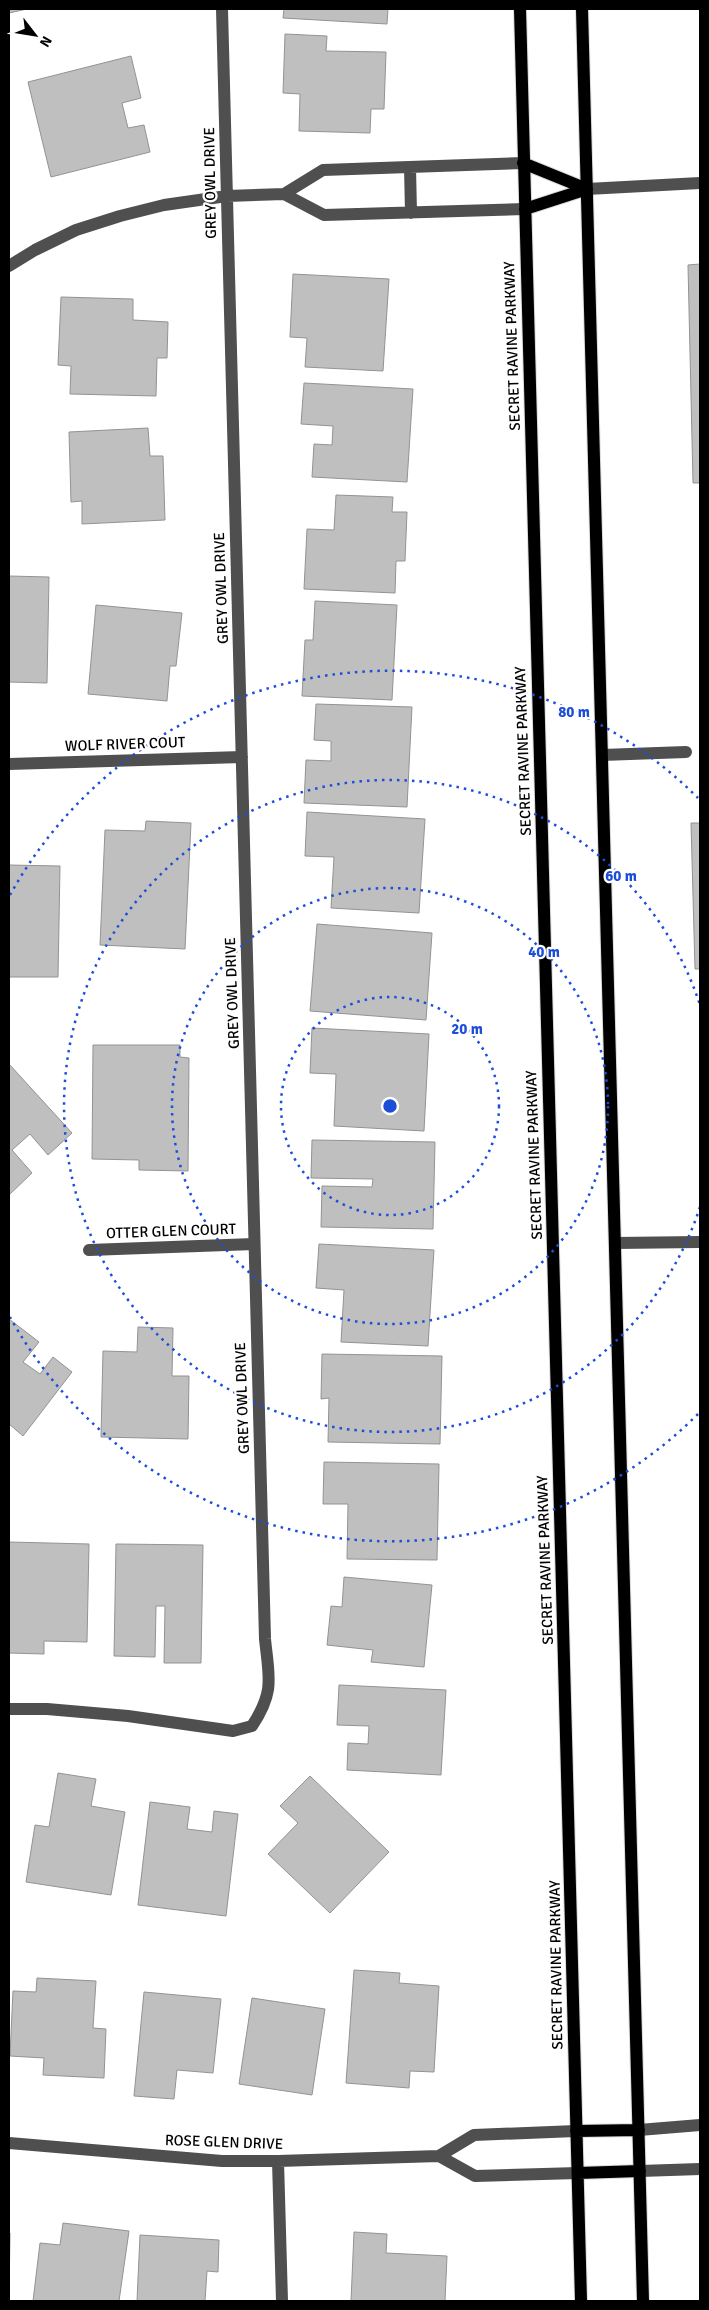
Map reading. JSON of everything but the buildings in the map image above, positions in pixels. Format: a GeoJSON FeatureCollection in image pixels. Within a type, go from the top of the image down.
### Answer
{"type":"FeatureCollection","features":[{"type":"Feature","properties":{"kind":"main road","name":"SECRET RAVINE PARKWAY"},"geometry":{"type":"LineString","coordinates":[[520,9],[581,2301]]}},
{"type":"Feature","properties":{"kind":"main road"},"geometry":{"type":"LineString","coordinates":[[582,9],[644,2301]]}},
{"type":"Feature","properties":{"kind":"main road"},"geometry":{"type":"LineString","coordinates":[[523,164],[587,189]]}},
{"type":"Feature","properties":{"kind":"main road"},"geometry":{"type":"LineString","coordinates":[[525,209],[587,189]]}},
{"type":"Feature","properties":{"kind":"main road"},"geometry":{"type":"LineString","coordinates":[[576,2131],[639,2130]]}},
{"type":"Feature","properties":{"kind":"main road"},"geometry":{"type":"LineString","coordinates":[[578,2172],[640,2171]]}},
{"type":"Feature","properties":{"kind":"street","name":"GREY OWL DRIVE"},"geometry":{"type":"LineString","coordinates":[[9,1709],[47,1709],[128,1716],[232,1731],[252,1726],[264,1707],[270,1684],[265,1639],[222,9]]}},
{"type":"Feature","properties":{"kind":"street"},"geometry":{"type":"LineString","coordinates":[[9,266],[35,250],[76,230],[120,216],[164,205],[226,196],[284,194],[323,170],[523,164]]}},
{"type":"Feature","properties":{"kind":"street"},"geometry":{"type":"LineString","coordinates":[[410,167],[411,213]]}},
{"type":"Feature","properties":{"kind":"street"},"geometry":{"type":"LineString","coordinates":[[587,189],[700,183]]}},
{"type":"Feature","properties":{"kind":"street"},"geometry":{"type":"LineString","coordinates":[[284,194],[324,215],[525,209]]}},
{"type":"Feature","properties":{"kind":"street"},"geometry":{"type":"LineString","coordinates":[[602,755],[686,752]]}},
{"type":"Feature","properties":{"kind":"street","name":"WOLF RIVER COUT"},"geometry":{"type":"LineString","coordinates":[[9,764],[242,757]]}},
{"type":"Feature","properties":{"kind":"street"},"geometry":{"type":"LineString","coordinates":[[615,1243],[700,1242]]}},
{"type":"Feature","properties":{"kind":"street","name":"OTTER GLEN COURT"},"geometry":{"type":"LineString","coordinates":[[89,1250],[254,1244]]}},
{"type":"Feature","properties":{"kind":"street"},"geometry":{"type":"LineString","coordinates":[[639,2130],[700,2125]]}},
{"type":"Feature","properties":{"kind":"street","name":"ROSE GLEN DRIVE"},"geometry":{"type":"LineString","coordinates":[[9,2143],[222,2162],[278,2161],[439,2156],[474,2135],[576,2131]]}},
{"type":"Feature","properties":{"kind":"street"},"geometry":{"type":"LineString","coordinates":[[439,2156],[475,2176],[578,2172]]}},
{"type":"Feature","properties":{"kind":"street"},"geometry":{"type":"LineString","coordinates":[[278,2161],[282,2301]]}},
{"type":"Feature","properties":{"kind":"street"},"geometry":{"type":"LineString","coordinates":[[640,2171],[700,2169]]}}]}
